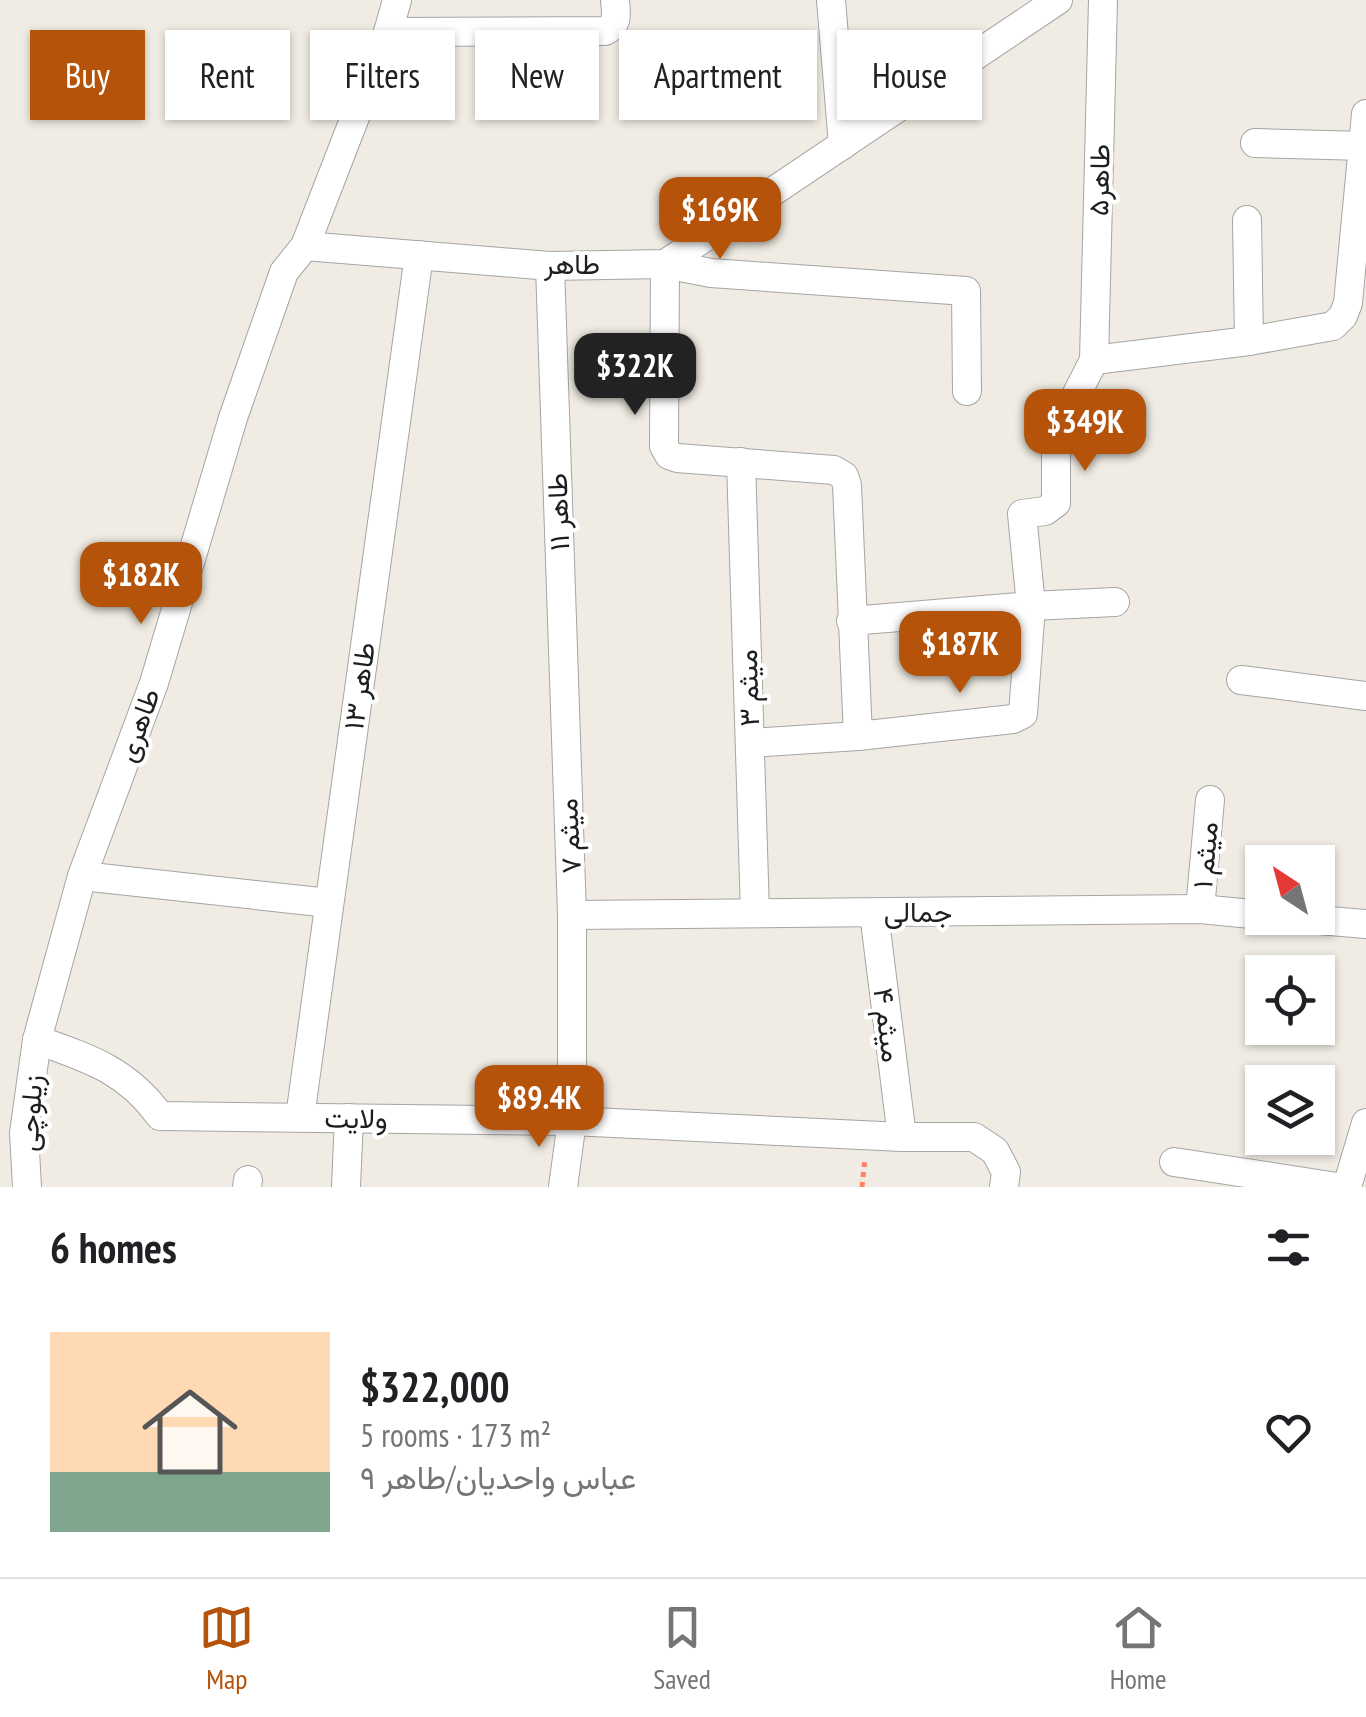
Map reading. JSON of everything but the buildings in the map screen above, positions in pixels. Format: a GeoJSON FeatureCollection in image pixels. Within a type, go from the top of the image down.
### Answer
{"type":"FeatureCollection","features":[{"type":"Feature","properties":{"kind":"street","name":"طاهری"},"geometry":{"type":"LineString","coordinates":[[389,30],[397,0]]}},
{"type":"Feature","properties":{"kind":"street"},"geometry":{"type":"LineString","coordinates":[[455,32],[605,31],[616,20],[615,0]]}},
{"type":"Feature","properties":{"kind":"street"},"geometry":{"type":"LineString","coordinates":[[831,0],[843,144]]}},
{"type":"Feature","properties":{"kind":"street"},"geometry":{"type":"LineString","coordinates":[[858,736],[844,476],[834,470],[669,455],[664,446],[665,264],[1058,0]]}},
{"type":"Feature","properties":{"kind":"street","name":"طاهر۵"},"geometry":{"type":"LineString","coordinates":[[1094,360],[1103,0]]}},
{"type":"Feature","properties":{"kind":"street"},"geometry":{"type":"LineString","coordinates":[[750,743],[858,736],[1013,719],[1022,714],[1031,606],[1022,514],[1045,511],[1056,503],[1056,454],[1062,424],[1094,360],[1333,326],[1348,303],[1366,114]]}},
{"type":"Feature","properties":{"kind":"street","name":"طاهری"},"geometry":{"type":"LineString","coordinates":[[37,1040],[82,876],[154,683],[233,418],[284,272],[306,246],[354,120]]}},
{"type":"Feature","properties":{"kind":"street"},"geometry":{"type":"LineString","coordinates":[[1256,143],[1364,146]]}},
{"type":"Feature","properties":{"kind":"street"},"geometry":{"type":"LineString","coordinates":[[1247,220],[1248,341]]}},
{"type":"Feature","properties":{"kind":"street","name":"طاهر"},"geometry":{"type":"LineString","coordinates":[[306,246],[550,266],[665,264],[711,273],[966,291],[967,391]]}},
{"type":"Feature","properties":{"kind":"street","name":"طاهر ۱۳"},"geometry":{"type":"LineString","coordinates":[[300,1117],[420,255]]}},
{"type":"Feature","properties":{"kind":"street","name":"طاهر ۱۱"},"geometry":{"type":"LineString","coordinates":[[550,266],[566,758]]}},
{"type":"Feature","properties":{"kind":"street","name":"میثم ۳"},"geometry":{"type":"LineString","coordinates":[[741,462],[755,914]]}},
{"type":"Feature","properties":{"kind":"street"},"geometry":{"type":"LineString","coordinates":[[851,621],[1115,602]]}},
{"type":"Feature","properties":{"kind":"street"},"geometry":{"type":"LineString","coordinates":[[1241,680],[1366,696]]}},
{"type":"Feature","properties":{"kind":"street","name":"میثم ۷"},"geometry":{"type":"LineString","coordinates":[[566,758],[572,914]]}},
{"type":"Feature","properties":{"kind":"street","name":"میثم ۱"},"geometry":{"type":"LineString","coordinates":[[1200,909],[1210,800]]}},
{"type":"Feature","properties":{"kind":"street"},"geometry":{"type":"LineString","coordinates":[[82,876],[330,903]]}},
{"type":"Feature","properties":{"kind":"street","name":"جمالی"},"geometry":{"type":"LineString","coordinates":[[572,914],[1200,909],[1245,913]]}},
{"type":"Feature","properties":{"kind":"street","name":"میثم ۴"},"geometry":{"type":"LineString","coordinates":[[874,913],[902,1136]]}},
{"type":"Feature","properties":{"kind":"street"},"geometry":{"type":"LineString","coordinates":[[563,1187],[572,1121],[572,914]]}},
{"type":"Feature","properties":{"kind":"street"},"geometry":{"type":"LineString","coordinates":[[1335,921],[1366,924]]}},
{"type":"Feature","properties":{"kind":"street","name":"ولایت"},"geometry":{"type":"LineString","coordinates":[[37,1040],[89,1058],[120,1075],[145,1095],[160,1116],[572,1121],[974,1137],[994,1151],[1006,1172],[1004,1187]]}},
{"type":"Feature","properties":{"kind":"street","name":"زیلوچی"},"geometry":{"type":"LineString","coordinates":[[27,1187],[24,1132],[37,1040]]}},
{"type":"Feature","properties":{"kind":"street"},"geometry":{"type":"LineString","coordinates":[[346,1187],[349,1118]]}},
{"type":"Feature","properties":{"kind":"street"},"geometry":{"type":"LineString","coordinates":[[1346,1187],[1366,1123]]}},
{"type":"Feature","properties":{"kind":"street"},"geometry":{"type":"LineString","coordinates":[[1174,1162],[1336,1187]]}}]}
